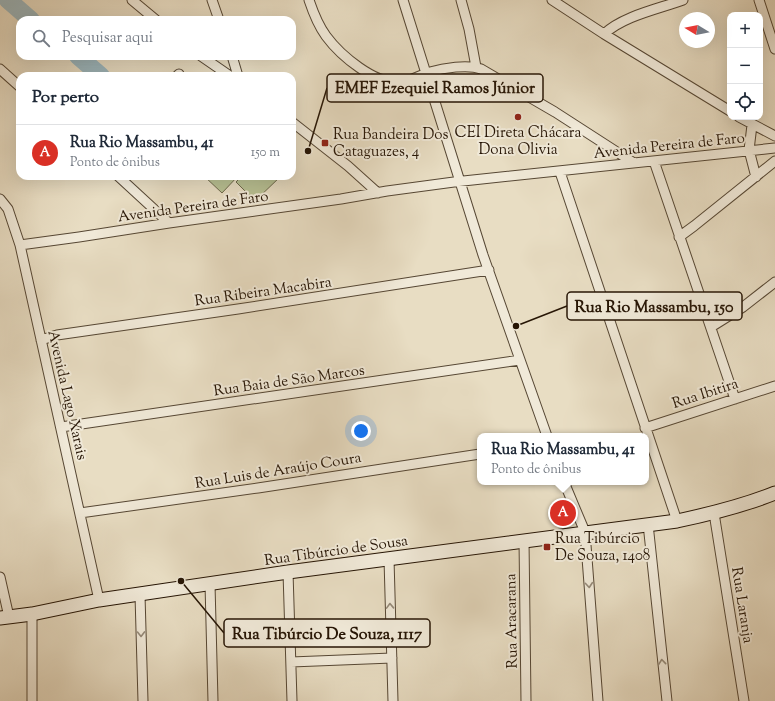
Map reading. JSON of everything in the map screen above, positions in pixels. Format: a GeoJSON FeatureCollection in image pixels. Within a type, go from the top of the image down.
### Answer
{"type":"FeatureCollection","features":[{"type":"Feature","properties":{"kind":"main road","name":"Rua Tibúrcio de Sousa"},"geometry":{"type":"LineString","coordinates":[[4,618],[32,614],[99,600],[288,572],[676,521],[714,513],[756,501],[775,493]]}},
{"type":"Feature","properties":{"kind":"street"},"geometry":{"type":"LineString","coordinates":[[132,0],[151,16]]}},
{"type":"Feature","properties":{"kind":"street"},"geometry":{"type":"LineString","coordinates":[[212,0],[218,16]]}},
{"type":"Feature","properties":{"kind":"street"},"geometry":{"type":"LineString","coordinates":[[309,0],[314,15],[326,35],[337,49],[353,63],[379,79],[392,83],[403,82],[445,69],[468,66],[476,67],[555,112],[634,163]]}},
{"type":"Feature","properties":{"kind":"street"},"geometry":{"type":"LineString","coordinates":[[403,0],[489,270],[546,433]]}},
{"type":"Feature","properties":{"kind":"street"},"geometry":{"type":"LineString","coordinates":[[461,0],[469,30],[476,67]]}},
{"type":"Feature","properties":{"kind":"street"},"geometry":{"type":"LineString","coordinates":[[552,0],[604,34],[727,109]]}},
{"type":"Feature","properties":{"kind":"street"},"geometry":{"type":"LineString","coordinates":[[604,34],[623,22],[683,0]]}},
{"type":"Feature","properties":{"kind":"street"},"geometry":{"type":"LineString","coordinates":[[759,0],[775,49]]}},
{"type":"Feature","properties":{"kind":"street"},"geometry":{"type":"LineString","coordinates":[[207,60],[224,72]]}},
{"type":"Feature","properties":{"kind":"street"},"geometry":{"type":"LineString","coordinates":[[233,60],[237,72]]}},
{"type":"Feature","properties":{"kind":"street"},"geometry":{"type":"LineString","coordinates":[[0,69],[16,83]]}},
{"type":"Feature","properties":{"kind":"street"},"geometry":{"type":"LineString","coordinates":[[744,120],[775,136]]}},
{"type":"Feature","properties":{"kind":"street"},"geometry":{"type":"LineString","coordinates":[[296,125],[378,192]]}},
{"type":"Feature","properties":{"kind":"street"},"geometry":{"type":"LineString","coordinates":[[752,125],[749,150],[756,177]]}},
{"type":"Feature","properties":{"kind":"street","name":"Avenida Pereira de Faro"},"geometry":{"type":"LineString","coordinates":[[20,245],[79,238],[169,223],[334,200],[378,192],[775,148]]}},
{"type":"Feature","properties":{"kind":"street"},"geometry":{"type":"LineString","coordinates":[[654,161],[735,399]]}},
{"type":"Feature","properties":{"kind":"street"},"geometry":{"type":"LineString","coordinates":[[679,236],[694,226],[775,162]]}},
{"type":"Feature","properties":{"kind":"street"},"geometry":{"type":"LineString","coordinates":[[560,172],[646,433]]}},
{"type":"Feature","properties":{"kind":"street"},"geometry":{"type":"LineString","coordinates":[[122,180],[169,223]]}},
{"type":"Feature","properties":{"kind":"street","name":"Avenida Lago Xarais"},"geometry":{"type":"LineString","coordinates":[[0,198],[8,209],[20,245],[99,600]]}},
{"type":"Feature","properties":{"kind":"street","name":"Rua Ribeira Macabira"},"geometry":{"type":"LineString","coordinates":[[41,340],[57,335],[238,309],[489,270]]}},
{"type":"Feature","properties":{"kind":"street"},"geometry":{"type":"LineString","coordinates":[[711,327],[743,307],[775,282]]}},
{"type":"Feature","properties":{"kind":"street","name":"Rua Baia de São Marcos"},"geometry":{"type":"LineString","coordinates":[[61,427],[520,360]]}},
{"type":"Feature","properties":{"kind":"street","name":"Rua Ibitira"},"geometry":{"type":"LineString","coordinates":[[644,428],[775,386]]}},
{"type":"Feature","properties":{"kind":"street"},"geometry":{"type":"LineString","coordinates":[[649,443],[676,521]]}},
{"type":"Feature","properties":{"kind":"street","name":"Rua Luis de Araújo Coura"},"geometry":{"type":"LineString","coordinates":[[80,513],[258,488],[477,454]]}},
{"type":"Feature","properties":{"kind":"street"},"geometry":{"type":"LineString","coordinates":[[565,485],[585,532],[598,701]]}},
{"type":"Feature","properties":{"kind":"street","name":"Rua Laranja"},"geometry":{"type":"LineString","coordinates":[[714,513],[744,701]]}},
{"type":"Feature","properties":{"kind":"street"},"geometry":{"type":"LineString","coordinates":[[648,524],[667,701]]}},
{"type":"Feature","properties":{"kind":"street","name":"Rua Aracarana"},"geometry":{"type":"LineString","coordinates":[[524,540],[526,701]]}},
{"type":"Feature","properties":{"kind":"street"},"geometry":{"type":"LineString","coordinates":[[389,559],[393,701]]}},
{"type":"Feature","properties":{"kind":"street"},"geometry":{"type":"LineString","coordinates":[[288,572],[292,701]]}},
{"type":"Feature","properties":{"kind":"street"},"geometry":{"type":"LineString","coordinates":[[0,577],[4,618]]}},
{"type":"Feature","properties":{"kind":"street"},"geometry":{"type":"LineString","coordinates":[[210,584],[213,701]]}},
{"type":"Feature","properties":{"kind":"street"},"geometry":{"type":"LineString","coordinates":[[140,595],[143,701]]}},
{"type":"Feature","properties":{"kind":"street"},"geometry":{"type":"LineString","coordinates":[[32,614],[32,701]]}},
{"type":"Feature","properties":{"kind":"street"},"geometry":{"type":"LineString","coordinates":[[291,662],[392,658]]}},
{"type":"Feature","properties":{"kind":"green space"},"geometry":{"type":"Polygon","coordinates":[[[208,180],[234,180],[222,193],[208,180]]]}},
{"type":"Feature","properties":{"kind":"green space"},"geometry":{"type":"Polygon","coordinates":[[[238,180],[277,180],[255,201],[236,182],[238,180]]]}},
{"type":"Feature","properties":{"kind":"waterway"},"geometry":{"type":"LineString","coordinates":[[8,0],[26,16]]}},
{"type":"Feature","properties":{"kind":"waterway"},"geometry":{"type":"LineString","coordinates":[[83,60],[96,72]]}},
{"type":"Feature","properties":{"kind":"place","name":"CEI Direta Chácara Dona Olivia"},"geometry":{"type":"Point","coordinates":[518,117]}},
{"type":"Feature","properties":{"kind":"place","name":"Rua Bandeira Dos Cataguazes, 4"},"geometry":{"type":"Point","coordinates":[325,143]}},
{"type":"Feature","properties":{"kind":"place","name":"EMEF Ezequiel Ramos Júnior"},"geometry":{"type":"Point","coordinates":[308,151]}},
{"type":"Feature","properties":{"kind":"place","name":"Rua Rio Massambu, 150"},"geometry":{"type":"Point","coordinates":[516,326]}},
{"type":"Feature","properties":{"kind":"place","name":"Rua Rio Massambu, 41"},"geometry":{"type":"Point","coordinates":[563,513]}},
{"type":"Feature","properties":{"kind":"place","name":"Rua Tibúrcio De Souza, 1408"},"geometry":{"type":"Point","coordinates":[547,547]}},
{"type":"Feature","properties":{"kind":"place","name":"Rua Tibúrcio De Souza, 1117"},"geometry":{"type":"Point","coordinates":[181,581]}}]}
